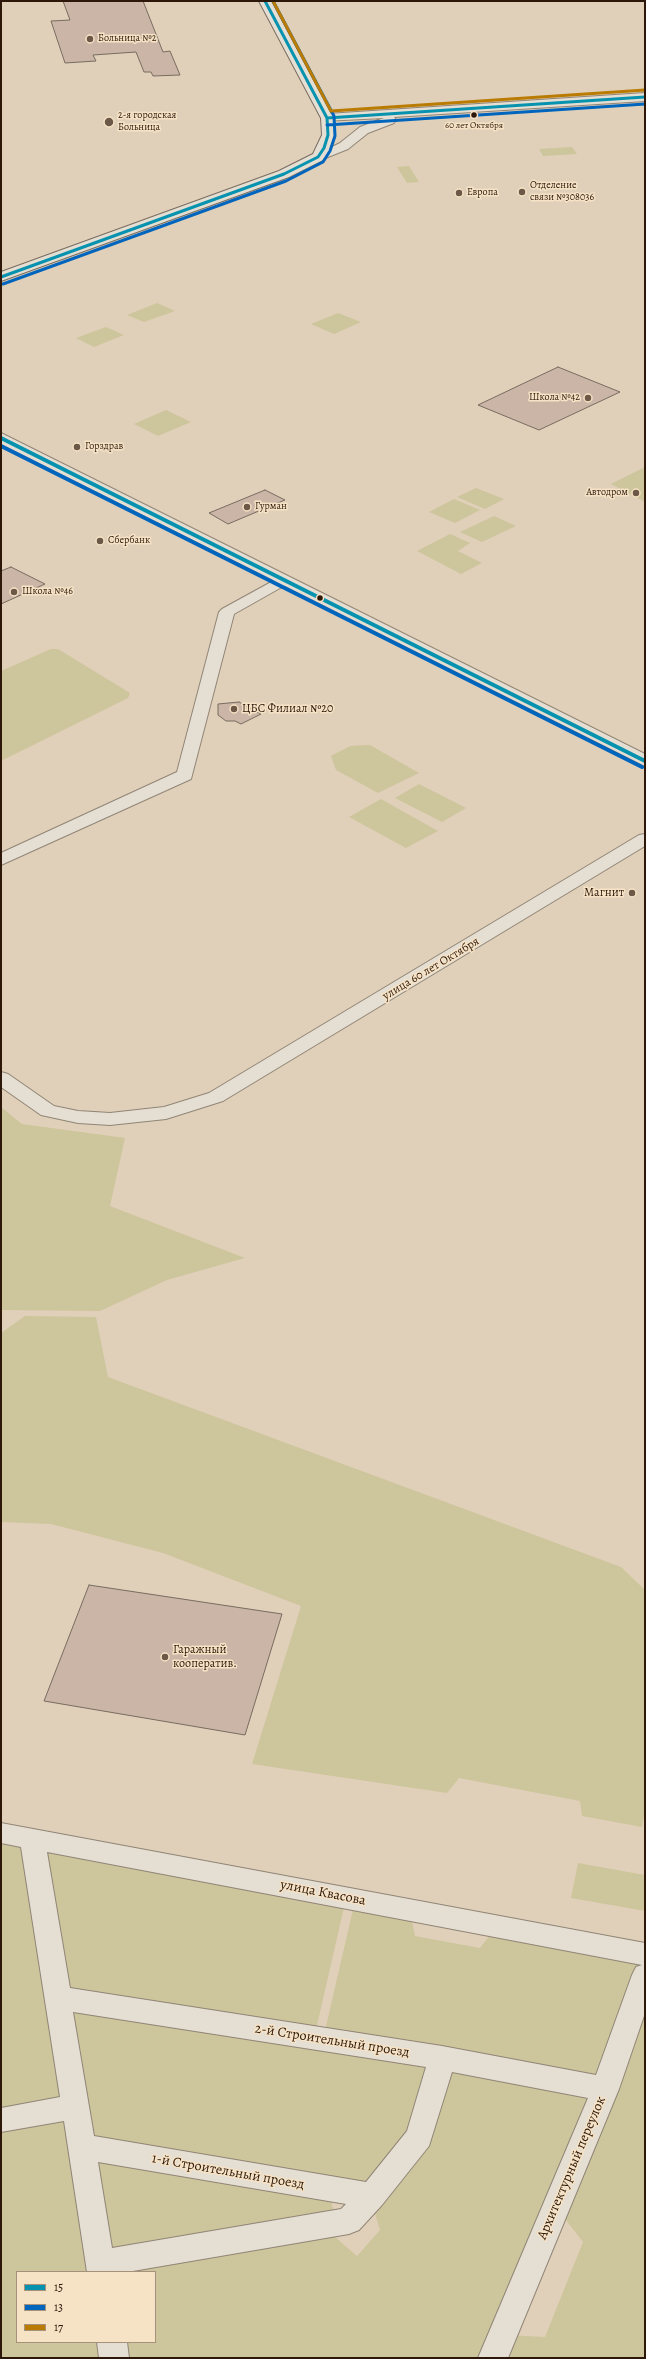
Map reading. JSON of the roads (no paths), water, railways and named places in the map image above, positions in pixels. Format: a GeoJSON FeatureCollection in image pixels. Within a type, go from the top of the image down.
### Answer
{"type":"FeatureCollection","features":[{"type":"Feature","properties":{"kind":"street"},"geometry":{"type":"LineString","coordinates":[[265,1],[327,118],[328,135],[324,148],[318,157]]}},
{"type":"Feature","properties":{"kind":"street"},"geometry":{"type":"LineString","coordinates":[[327,118],[645,97]]}},
{"type":"Feature","properties":{"kind":"street"},"geometry":{"type":"LineString","coordinates":[[1,277],[284,174],[344,146],[364,130],[379,123],[426,112]]}},
{"type":"Feature","properties":{"kind":"street"},"geometry":{"type":"LineString","coordinates":[[1,438],[645,761]]}},
{"type":"Feature","properties":{"kind":"street"},"geometry":{"type":"LineString","coordinates":[[1,860],[185,775],[227,612],[284,580]]}},
{"type":"Feature","properties":{"kind":"street","name":"улица 60 лет Октября"},"geometry":{"type":"LineString","coordinates":[[1,1078],[48,1111],[78,1117],[110,1119],[166,1113],[216,1097],[645,839]]}},
{"type":"Feature","properties":{"kind":"street","name":"улица Квасова"},"geometry":{"type":"LineString","coordinates":[[1,1833],[645,1954]]}},
{"type":"Feature","properties":{"kind":"street"},"geometry":{"type":"LineString","coordinates":[[32,1838],[102,2268],[349,2221],[372,2196],[419,2138],[442,2058]]}},
{"type":"Feature","properties":{"kind":"street","name":"Архитектурный переулок"},"geometry":{"type":"LineString","coordinates":[[493,2358],[605,2089],[645,1975]]}},
{"type":"Feature","properties":{"kind":"street","name":"2-й Строительный проезд"},"geometry":{"type":"LineString","coordinates":[[59,1998],[442,2058],[605,2089]]}},
{"type":"Feature","properties":{"kind":"street"},"geometry":{"type":"LineString","coordinates":[[1,2120],[75,2107]]}},
{"type":"Feature","properties":{"kind":"street","name":"1-й Строительный проезд"},"geometry":{"type":"LineString","coordinates":[[83,2147],[372,2196]]}},
{"type":"Feature","properties":{"kind":"street"},"geometry":{"type":"LineString","coordinates":[[112,2343],[114,2358]]}},
{"type":"Feature","properties":{"kind":"place","name":"Больница №2"},"geometry":{"type":"Point","coordinates":[90,39]}},
{"type":"Feature","properties":{"kind":"place","name":"60 лет Октября"},"geometry":{"type":"Point","coordinates":[474,115]}},
{"type":"Feature","properties":{"kind":"place","name":"2-я городская Больница"},"geometry":{"type":"Point","coordinates":[109,122]}},
{"type":"Feature","properties":{"kind":"place","name":"Отделение связи №308036"},"geometry":{"type":"Point","coordinates":[522,192]}},
{"type":"Feature","properties":{"kind":"place","name":"Европа"},"geometry":{"type":"Point","coordinates":[459,193]}},
{"type":"Feature","properties":{"kind":"place","name":"Школа №42"},"geometry":{"type":"Point","coordinates":[588,398]}},
{"type":"Feature","properties":{"kind":"place","name":"Горздрав"},"geometry":{"type":"Point","coordinates":[77,447]}},
{"type":"Feature","properties":{"kind":"place","name":"Автодром"},"geometry":{"type":"Point","coordinates":[636,493]}},
{"type":"Feature","properties":{"kind":"place","name":"Гурман"},"geometry":{"type":"Point","coordinates":[247,507]}},
{"type":"Feature","properties":{"kind":"place","name":"Сбербанк"},"geometry":{"type":"Point","coordinates":[100,541]}},
{"type":"Feature","properties":{"kind":"place","name":"Школа №46"},"geometry":{"type":"Point","coordinates":[14,592]}},
{"type":"Feature","properties":{"kind":"place","name":"ЦБС Филиал №20"},"geometry":{"type":"Point","coordinates":[234,709]}},
{"type":"Feature","properties":{"kind":"place","name":"Магнит"},"geometry":{"type":"Point","coordinates":[632,893]}},
{"type":"Feature","properties":{"kind":"place","name":"Гаражный кооператив."},"geometry":{"type":"Point","coordinates":[165,1657]}}]}
